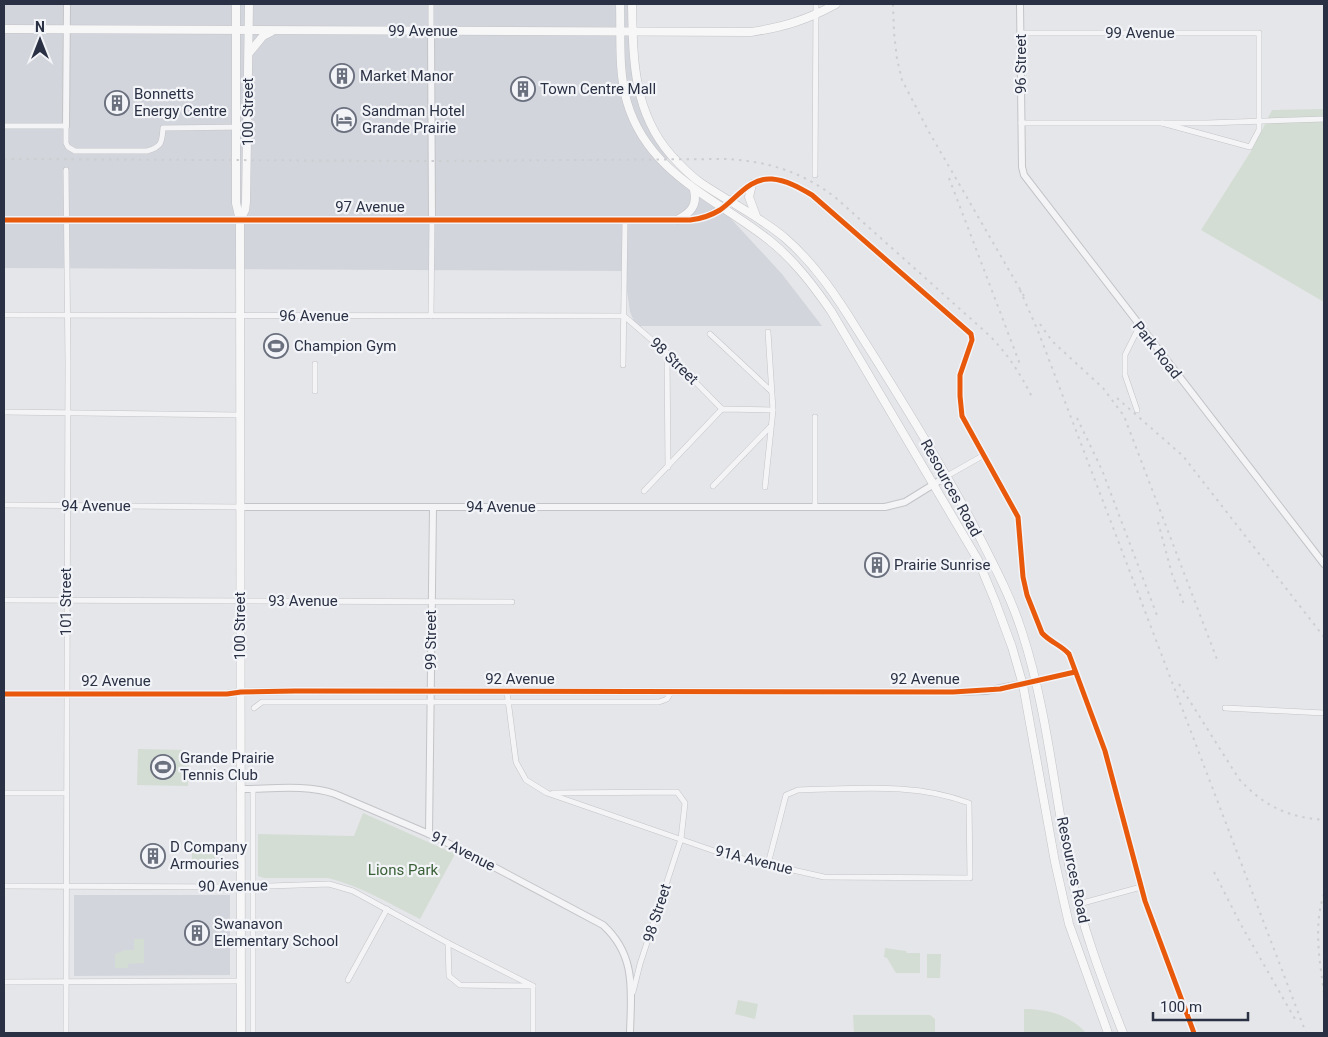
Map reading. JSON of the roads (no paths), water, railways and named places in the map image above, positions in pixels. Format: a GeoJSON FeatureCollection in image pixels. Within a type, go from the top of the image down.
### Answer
{"type":"FeatureCollection","features":[{"type":"Feature","properties":{"kind":"main road","name":"100 Street"},"geometry":{"type":"LineString","coordinates":[[236,4],[236,203],[240,220],[241,1033]]}},
{"type":"Feature","properties":{"kind":"main road","name":"100 Street"},"geometry":{"type":"LineString","coordinates":[[240,220],[245,210],[246,202],[249,4]]}},
{"type":"Feature","properties":{"kind":"main road"},"geometry":{"type":"LineString","coordinates":[[620,4],[620,31]]}},
{"type":"Feature","properties":{"kind":"main road"},"geometry":{"type":"LineString","coordinates":[[632,4],[633,31]]}},
{"type":"Feature","properties":{"kind":"main road","name":"99 Avenue"},"geometry":{"type":"LineString","coordinates":[[4,30],[751,32],[789,25],[836,4]]}},
{"type":"Feature","properties":{"kind":"main road"},"geometry":{"type":"LineString","coordinates":[[248,52],[263,36],[272,31]]}},
{"type":"Feature","properties":{"kind":"main road","name":"Resources Road"},"geometry":{"type":"LineString","coordinates":[[620,31],[622,78],[627,103],[641,134],[659,158],[694,190],[759,233],[780,250],[812,285],[831,312],[933,486],[942,496],[978,560],[1009,638],[1023,685],[1054,862],[1069,924],[1108,1033]]}},
{"type":"Feature","properties":{"kind":"main road","name":"Resources Road"},"geometry":{"type":"LineString","coordinates":[[633,31],[636,76],[640,99],[658,140],[687,173],[701,184],[731,200],[785,239],[828,285],[947,476],[1004,584],[1022,632],[1036,681],[1078,904],[1084,926],[1123,1033]]}},
{"type":"Feature","properties":{"kind":"main road"},"geometry":{"type":"LineString","coordinates":[[752,184],[749,198],[756,217]]}},
{"type":"Feature","properties":{"kind":"main road"},"geometry":{"type":"LineString","coordinates":[[676,220],[687,214],[694,206],[694,190]]}},
{"type":"Feature","properties":{"kind":"street"},"geometry":{"type":"LineString","coordinates":[[67,4],[66,142],[68,147],[75,151],[147,152],[156,149],[162,141],[162,128],[248,127]]}},
{"type":"Feature","properties":{"kind":"street"},"geometry":{"type":"LineString","coordinates":[[431,4],[431,316]]}},
{"type":"Feature","properties":{"kind":"street"},"geometry":{"type":"LineString","coordinates":[[815,176],[816,4]]}},
{"type":"Feature","properties":{"kind":"street","name":"96 Street"},"geometry":{"type":"LineString","coordinates":[[1020,4],[1021,123]]}},
{"type":"Feature","properties":{"kind":"street","name":"99 Avenue"},"geometry":{"type":"LineString","coordinates":[[1021,33],[1259,33],[1259,122]]}},
{"type":"Feature","properties":{"kind":"street"},"geometry":{"type":"LineString","coordinates":[[1021,123],[1324,120]]}},
{"type":"Feature","properties":{"kind":"street"},"geometry":{"type":"LineString","coordinates":[[1162,123],[1250,147],[1259,130],[1259,122]]}},
{"type":"Feature","properties":{"kind":"street","name":"Park Road"},"geometry":{"type":"LineString","coordinates":[[1021,123],[1024,175],[1139,327],[1324,564]]}},
{"type":"Feature","properties":{"kind":"street"},"geometry":{"type":"LineString","coordinates":[[4,126],[66,126]]}},
{"type":"Feature","properties":{"kind":"street","name":"101 Street"},"geometry":{"type":"LineString","coordinates":[[66,170],[66,1033]]}},
{"type":"Feature","properties":{"kind":"street"},"geometry":{"type":"LineString","coordinates":[[731,200],[752,184],[763,179],[778,180],[812,195],[971,334],[972,340],[960,375],[960,406],[964,422],[1018,516],[1023,577],[1027,595],[1040,628],[1046,637],[1069,654],[1105,750],[1141,887],[1194,1033]]}},
{"type":"Feature","properties":{"kind":"street","name":"97 Avenue"},"geometry":{"type":"LineString","coordinates":[[4,220],[676,220],[703,218],[722,209],[731,200]]}},
{"type":"Feature","properties":{"kind":"street"},"geometry":{"type":"LineString","coordinates":[[623,365],[625,221]]}},
{"type":"Feature","properties":{"kind":"street","name":"96 Avenue"},"geometry":{"type":"LineString","coordinates":[[4,315],[624,316]]}},
{"type":"Feature","properties":{"kind":"street","name":"98 Street"},"geometry":{"type":"LineString","coordinates":[[624,316],[667,353],[722,409]]}},
{"type":"Feature","properties":{"kind":"street"},"geometry":{"type":"LineString","coordinates":[[1137,410],[1124,375],[1125,355],[1139,327]]}},
{"type":"Feature","properties":{"kind":"street"},"geometry":{"type":"LineString","coordinates":[[765,487],[773,410],[768,332]]}},
{"type":"Feature","properties":{"kind":"street"},"geometry":{"type":"LineString","coordinates":[[710,334],[771,392]]}},
{"type":"Feature","properties":{"kind":"street"},"geometry":{"type":"LineString","coordinates":[[667,353],[668,467]]}},
{"type":"Feature","properties":{"kind":"street"},"geometry":{"type":"LineString","coordinates":[[315,364],[315,391]]}},
{"type":"Feature","properties":{"kind":"street"},"geometry":{"type":"LineString","coordinates":[[644,491],[722,409],[773,410]]}},
{"type":"Feature","properties":{"kind":"street"},"geometry":{"type":"LineString","coordinates":[[4,412],[240,415]]}},
{"type":"Feature","properties":{"kind":"street"},"geometry":{"type":"LineString","coordinates":[[815,417],[815,507]]}},
{"type":"Feature","properties":{"kind":"street"},"geometry":{"type":"LineString","coordinates":[[713,486],[770,427]]}},
{"type":"Feature","properties":{"kind":"street","name":"94 Avenue"},"geometry":{"type":"LineString","coordinates":[[4,505],[815,507],[895,505],[905,502],[984,455]]}},
{"type":"Feature","properties":{"kind":"street","name":"99 Street"},"geometry":{"type":"LineString","coordinates":[[429,834],[433,507]]}},
{"type":"Feature","properties":{"kind":"street","name":"93 Avenue"},"geometry":{"type":"LineString","coordinates":[[4,600],[512,602]]}},
{"type":"Feature","properties":{"kind":"street"},"geometry":{"type":"LineString","coordinates":[[1036,681],[1075,672]]}},
{"type":"Feature","properties":{"kind":"street","name":"92 Avenue"},"geometry":{"type":"LineString","coordinates":[[4,694],[227,694],[241,692],[431,691],[961,692],[986,691],[1036,681]]}},
{"type":"Feature","properties":{"kind":"street","name":"91A Avenue"},"geometry":{"type":"LineString","coordinates":[[507,692],[516,762],[526,780],[547,793],[726,855],[824,877],[970,878],[969,803],[950,796],[906,789],[798,790],[786,795],[768,864]]}},
{"type":"Feature","properties":{"kind":"street","name":"92 Avenue"},"geometry":{"type":"LineString","coordinates":[[254,708],[262,702],[659,702],[667,699],[671,692]]}},
{"type":"Feature","properties":{"kind":"street"},"geometry":{"type":"LineString","coordinates":[[1225,708],[1324,713]]}},
{"type":"Feature","properties":{"kind":"street","name":"91 Avenue"},"geometry":{"type":"LineString","coordinates":[[240,789],[307,789],[329,792],[429,834],[603,925],[624,951],[630,974],[632,995]]}},
{"type":"Feature","properties":{"kind":"street"},"geometry":{"type":"LineString","coordinates":[[253,789],[253,1033]]}},
{"type":"Feature","properties":{"kind":"street","name":"98 Street"},"geometry":{"type":"LineString","coordinates":[[547,793],[677,792],[685,803],[681,839],[640,964],[632,995],[630,1033]]}},
{"type":"Feature","properties":{"kind":"street"},"geometry":{"type":"LineString","coordinates":[[4,793],[66,793]]}},
{"type":"Feature","properties":{"kind":"street","name":"90 Avenue"},"geometry":{"type":"LineString","coordinates":[[4,886],[254,886],[328,884],[353,891],[448,943],[533,986]]}},
{"type":"Feature","properties":{"kind":"street"},"geometry":{"type":"LineString","coordinates":[[1078,904],[1141,887]]}},
{"type":"Feature","properties":{"kind":"street"},"geometry":{"type":"LineString","coordinates":[[348,980],[387,909]]}},
{"type":"Feature","properties":{"kind":"street"},"geometry":{"type":"LineString","coordinates":[[448,943],[449,976],[460,985],[533,986],[533,1033]]}},
{"type":"Feature","properties":{"kind":"street"},"geometry":{"type":"LineString","coordinates":[[4,982],[241,981]]}},
{"type":"Feature","properties":{"kind":"railway"},"geometry":{"type":"LineString","coordinates":[[893,4],[897,59],[902,80],[929,132],[1024,296]]}},
{"type":"Feature","properties":{"kind":"railway"},"geometry":{"type":"LineString","coordinates":[[4,159],[432,161],[726,159],[770,165],[811,181],[836,198],[990,336],[1014,365],[1032,397]]}},
{"type":"Feature","properties":{"kind":"railway"},"geometry":{"type":"LineString","coordinates":[[949,178],[1021,367]]}},
{"type":"Feature","properties":{"kind":"railway"},"geometry":{"type":"LineString","coordinates":[[1020,290],[1038,331],[1306,1033]]}},
{"type":"Feature","properties":{"kind":"railway"},"geometry":{"type":"LineString","coordinates":[[1040,324],[1052,341],[1103,388],[1124,416],[1218,662]]}},
{"type":"Feature","properties":{"kind":"railway"},"geometry":{"type":"LineString","coordinates":[[1117,398],[1183,456],[1324,637]]}},
{"type":"Feature","properties":{"kind":"railway"},"geometry":{"type":"LineString","coordinates":[[1077,418],[1102,470],[1158,618]]}},
{"type":"Feature","properties":{"kind":"railway"},"geometry":{"type":"LineString","coordinates":[[1158,522],[1172,574],[1185,607]]}},
{"type":"Feature","properties":{"kind":"railway"},"geometry":{"type":"LineString","coordinates":[[1179,684],[1239,779],[1248,788],[1267,803],[1287,813],[1324,820]]}},
{"type":"Feature","properties":{"kind":"railway"},"geometry":{"type":"LineString","coordinates":[[1214,872],[1240,923],[1295,1019]]}},
{"type":"Feature","properties":{"kind":"railway"},"geometry":{"type":"LineString","coordinates":[[1324,894],[1318,931],[1324,994]]}},
{"type":"Feature","properties":{"kind":"place","name":"Market Manor"},"geometry":{"type":"Point","coordinates":[342,76]}},
{"type":"Feature","properties":{"kind":"place","name":"Town Centre Mall"},"geometry":{"type":"Point","coordinates":[523,89]}},
{"type":"Feature","properties":{"kind":"place","name":"Bonnetts Energy Centre"},"geometry":{"type":"Point","coordinates":[117,103]}},
{"type":"Feature","properties":{"kind":"place","name":"Sandman Hotel Grande Prairie"},"geometry":{"type":"Point","coordinates":[344,120]}},
{"type":"Feature","properties":{"kind":"place","name":"Champion Gym"},"geometry":{"type":"Point","coordinates":[276,346]}},
{"type":"Feature","properties":{"kind":"place","name":"Prairie Sunrise"},"geometry":{"type":"Point","coordinates":[877,565]}},
{"type":"Feature","properties":{"kind":"place","name":"Grande Prairie Tennis Club"},"geometry":{"type":"Point","coordinates":[163,767]}},
{"type":"Feature","properties":{"kind":"place","name":"D Company Armouries"},"geometry":{"type":"Point","coordinates":[153,856]}},
{"type":"Feature","properties":{"kind":"place","name":"Swanavon Elementary School"},"geometry":{"type":"Point","coordinates":[197,933]}},
{"type":"Feature","properties":{"kind":"park label","name":"Lions Park"},"geometry":{"type":"Point","coordinates":[403,870]}}]}
